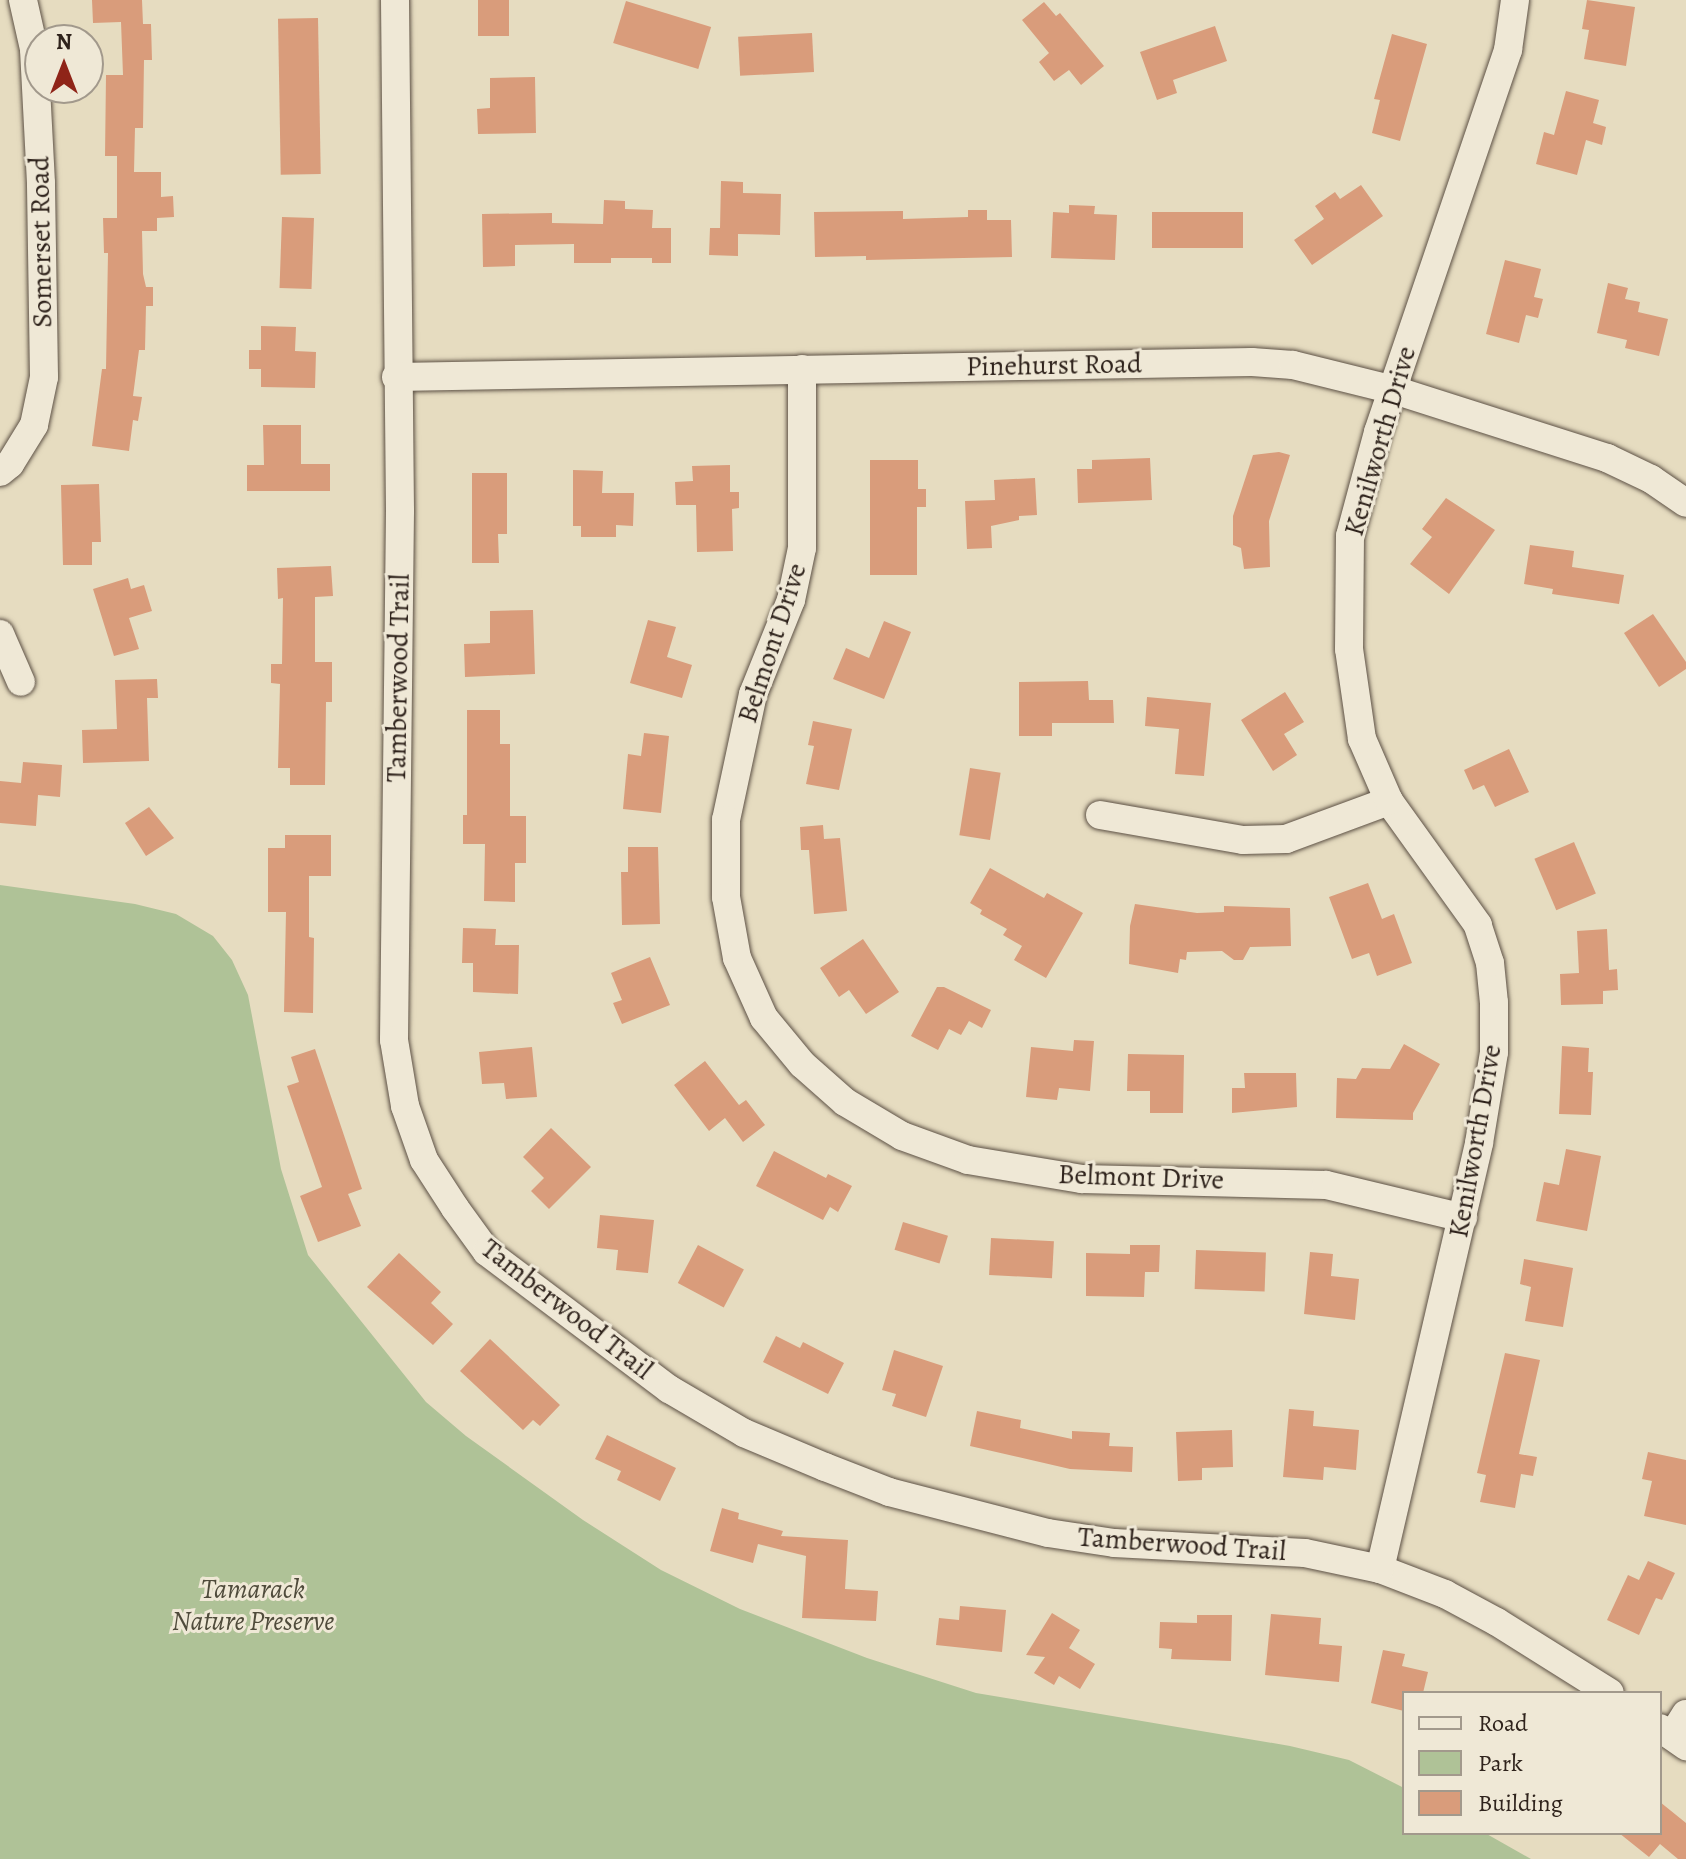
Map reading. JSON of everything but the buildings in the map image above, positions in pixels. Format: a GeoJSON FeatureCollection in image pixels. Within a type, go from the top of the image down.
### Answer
{"type":"FeatureCollection","features":[{"type":"Feature","properties":{"kind":"street","name":"Somerset Road"},"geometry":{"type":"LineString","coordinates":[[0,472],[10,464],[34,425],[44,377],[34,49],[23,0]]}},
{"type":"Feature","properties":{"kind":"street","name":"Tamberwood Trail"},"geometry":{"type":"LineString","coordinates":[[395,0],[396,377],[400,511],[394,1040],[405,1106],[424,1160],[487,1252],[669,1389],[744,1433],[889,1492],[1048,1533],[1114,1543],[1305,1553],[1380,1569],[1471,1608],[1607,1691]]}},
{"type":"Feature","properties":{"kind":"street","name":"Kenilworth Drive"},"geometry":{"type":"LineString","coordinates":[[1380,1569],[1463,1218],[1494,1052],[1490,963],[1478,925],[1389,801],[1362,739],[1349,649],[1350,536],[1378,432],[1461,180],[1508,50],[1515,0]]}},
{"type":"Feature","properties":{"kind":"street","name":"Pinehurst Road"},"geometry":{"type":"LineString","coordinates":[[396,377],[1252,362],[1307,366],[1394,390],[1607,458],[1651,479],[1686,503]]}},
{"type":"Feature","properties":{"kind":"street","name":"Belmont Drive"},"geometry":{"type":"LineString","coordinates":[[802,369],[802,548],[791,600],[753,694],[726,820],[726,897],[737,958],[764,1018],[802,1064],[845,1102],[902,1136],[968,1160],[1082,1179],[1326,1185],[1463,1218]]}},
{"type":"Feature","properties":{"kind":"street"},"geometry":{"type":"LineString","coordinates":[[0,634],[21,682]]}},
{"type":"Feature","properties":{"kind":"street"},"geometry":{"type":"LineString","coordinates":[[1100,815],[1243,840],[1286,839],[1389,801]]}},
{"type":"Feature","properties":{"kind":"green space","name":"Tamarack Nature Preserve"},"geometry":{"type":"Polygon","coordinates":[[[0,885],[135,904],[176,914],[213,936],[232,960],[248,995],[281,1169],[308,1255],[426,1402],[466,1436],[583,1520],[661,1570],[740,1609],[867,1658],[976,1693],[1290,1746],[1349,1760],[1402,1787],[1402,1835],[1489,1835],[1531,1859],[0,1859],[0,885]]]}}]}
